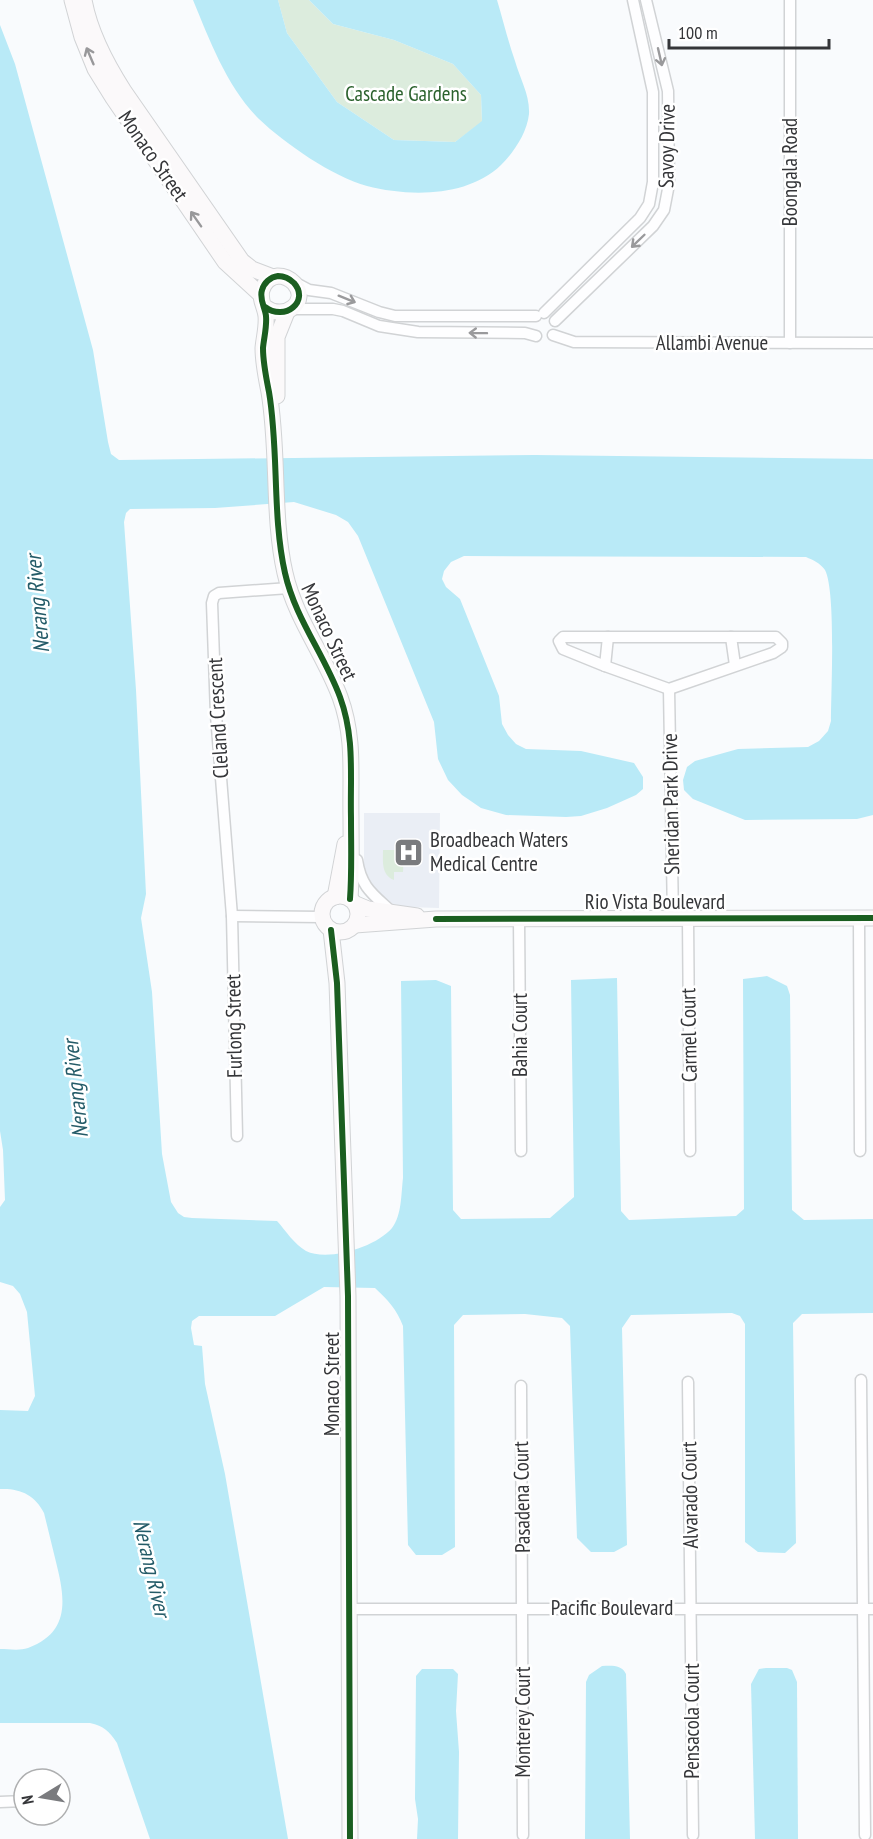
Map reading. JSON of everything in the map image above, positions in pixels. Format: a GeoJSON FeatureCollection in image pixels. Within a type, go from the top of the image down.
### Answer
{"type":"FeatureCollection","features":[{"type":"Feature","properties":{"kind":"street","name":"Monaco Street"},"geometry":{"type":"LineString","coordinates":[[72,0],[82,37],[95,69],[113,98],[220,241],[252,269],[273,277]]}},
{"type":"Feature","properties":{"kind":"street","name":"Monaco Street"},"geometry":{"type":"LineString","coordinates":[[84,0],[95,38],[107,63],[220,241],[225,262],[263,301],[266,319],[264,363],[274,420],[282,555],[296,609],[331,676],[344,712],[352,749],[347,900],[358,919],[338,926],[337,983],[348,1296],[350,1839]]}},
{"type":"Feature","properties":{"kind":"street","name":"Savoy Drive"},"geometry":{"type":"LineString","coordinates":[[540,314],[640,218],[649,204],[653,182],[653,92],[633,0]]}},
{"type":"Feature","properties":{"kind":"street","name":"Savoy Drive"},"geometry":{"type":"LineString","coordinates":[[555,321],[653,226],[664,210],[669,184],[668,91],[646,0]]}},
{"type":"Feature","properties":{"kind":"street","name":"Boongala Road"},"geometry":{"type":"LineString","coordinates":[[789,0],[790,343]]}},
{"type":"Feature","properties":{"kind":"street"},"geometry":{"type":"LineString","coordinates":[[279,276],[309,290],[331,293],[378,312],[395,316],[540,314],[550,316],[555,321],[556,328],[553,335],[546,338],[525,333],[417,332],[379,326],[333,309],[289,311],[279,314],[271,312],[263,301],[266,281],[273,277],[279,276]]}},
{"type":"Feature","properties":{"kind":"street"},"geometry":{"type":"LineString","coordinates":[[289,311],[295,305],[298,292],[292,281]]}},
{"type":"Feature","properties":{"kind":"street"},"geometry":{"type":"LineString","coordinates":[[566,291],[575,301]]}},
{"type":"Feature","properties":{"kind":"street","name":"Monaco Street"},"geometry":{"type":"LineString","coordinates":[[274,420],[277,337],[289,311]]}},
{"type":"Feature","properties":{"kind":"street"},"geometry":{"type":"LineString","coordinates":[[536,336],[532,332],[531,324],[540,314]]}},
{"type":"Feature","properties":{"kind":"street","name":"Allambi Avenue"},"geometry":{"type":"LineString","coordinates":[[553,335],[574,342],[873,343]]}},
{"type":"Feature","properties":{"kind":"street"},"geometry":{"type":"LineString","coordinates":[[267,588],[280,570],[282,555]]}},
{"type":"Feature","properties":{"kind":"street","name":"Cleland Crescent"},"geometry":{"type":"LineString","coordinates":[[232,916],[216,715],[212,603],[214,596],[219,593],[289,588]]}},
{"type":"Feature","properties":{"kind":"street"},"geometry":{"type":"LineString","coordinates":[[563,637],[731,637],[776,637],[783,643],[773,653],[669,689],[563,649],[559,641],[563,637]]}},
{"type":"Feature","properties":{"kind":"street"},"geometry":{"type":"LineString","coordinates":[[605,666],[608,637]]}},
{"type":"Feature","properties":{"kind":"street"},"geometry":{"type":"LineString","coordinates":[[731,637],[735,665]]}},
{"type":"Feature","properties":{"kind":"street","name":"Sheridan Park Drive"},"geometry":{"type":"LineString","coordinates":[[669,689],[680,918]]}},
{"type":"Feature","properties":{"kind":"street","name":"Monaco Street"},"geometry":{"type":"LineString","coordinates":[[347,900],[353,852],[351,817]]}},
{"type":"Feature","properties":{"kind":"street"},"geometry":{"type":"LineString","coordinates":[[353,852],[363,884],[392,912]]}},
{"type":"Feature","properties":{"kind":"street"},"geometry":{"type":"LineString","coordinates":[[338,926],[325,905],[347,900]]}},
{"type":"Feature","properties":{"kind":"street","name":"Rio Vista Boulevard"},"geometry":{"type":"LineString","coordinates":[[347,900],[368,909],[436,919]]}},
{"type":"Feature","properties":{"kind":"street","name":"Rio Vista Boulevard"},"geometry":{"type":"LineString","coordinates":[[232,916],[338,926],[399,924],[436,919],[866,918]]}},
{"type":"Feature","properties":{"kind":"street","name":"Furlong Street"},"geometry":{"type":"LineString","coordinates":[[232,916],[237,1136]]}},
{"type":"Feature","properties":{"kind":"street","name":"Carmel Court"},"geometry":{"type":"LineString","coordinates":[[680,918],[690,1152]]}},
{"type":"Feature","properties":{"kind":"street"},"geometry":{"type":"LineString","coordinates":[[860,1151],[866,918]]}},
{"type":"Feature","properties":{"kind":"street","name":"Bahia Court"},"geometry":{"type":"LineString","coordinates":[[519,919],[521,1151]]}},
{"type":"Feature","properties":{"kind":"street"},"geometry":{"type":"LineString","coordinates":[[861,1380],[868,1609],[865,1835]]}},
{"type":"Feature","properties":{"kind":"street","name":"Alvarado Court"},"geometry":{"type":"LineString","coordinates":[[688,1382],[691,1608]]}},
{"type":"Feature","properties":{"kind":"street","name":"Pasadena Court"},"geometry":{"type":"LineString","coordinates":[[520,1386],[523,1608]]}},
{"type":"Feature","properties":{"kind":"street","name":"Monterey Court"},"geometry":{"type":"LineString","coordinates":[[523,1608],[523,1835]]}},
{"type":"Feature","properties":{"kind":"street","name":"Pensacola Court"},"geometry":{"type":"LineString","coordinates":[[691,1608],[693,1834]]}},
{"type":"Feature","properties":{"kind":"street","name":"Pacific Boulevard"},"geometry":{"type":"LineString","coordinates":[[350,1609],[868,1609]]}},
{"type":"Feature","properties":{"kind":"shaded area"},"geometry":{"type":"Polygon","coordinates":[[[364,813],[440,813],[439,908],[406,907],[393,904],[370,883],[364,866],[364,813]]]}},
{"type":"Feature","properties":{"kind":"green space","name":"Cascade Gardens"},"geometry":{"type":"Polygon","coordinates":[[[278,0],[309,0],[333,24],[394,40],[453,64],[481,95],[482,122],[455,142],[394,140],[337,102],[287,33],[278,0]]]}},
{"type":"Feature","properties":{"kind":"green space"},"geometry":{"type":"Polygon","coordinates":[[[383,850],[404,850],[403,872],[394,872],[394,880],[385,871],[383,850]]]}},
{"type":"Feature","properties":{"kind":"water"},"geometry":{"type":"Polygon","coordinates":[[[193,0],[278,0],[287,33],[337,102],[394,140],[455,142],[482,121],[481,95],[453,64],[394,40],[333,24],[309,0],[497,0],[528,100],[529,114],[526,128],[511,154],[501,165],[488,176],[455,189],[420,193],[401,192],[354,182],[324,167],[295,148],[259,119],[238,93],[220,63],[193,0]]]}},
{"type":"Feature","properties":{"kind":"water","name":"Nerang River"},"geometry":{"type":"Polygon","coordinates":[[[0,25],[15,64],[93,350],[111,454],[119,460],[535,455],[873,459],[873,815],[857,819],[745,820],[693,799],[684,790],[683,780],[687,767],[695,761],[738,749],[808,747],[819,741],[828,731],[831,721],[831,598],[825,570],[806,557],[464,556],[451,562],[444,571],[442,579],[446,587],[460,599],[499,696],[502,724],[516,744],[526,749],[581,751],[634,763],[643,777],[643,789],[636,795],[607,808],[581,816],[506,815],[481,808],[462,795],[448,780],[438,759],[434,722],[358,536],[348,522],[336,515],[294,502],[215,508],[130,509],[126,513],[124,522],[136,690],[146,894],[141,918],[152,992],[162,1154],[171,1202],[178,1213],[192,1218],[277,1221],[298,1245],[315,1254],[339,1254],[351,1251],[364,1247],[385,1235],[398,1217],[403,1178],[401,981],[436,980],[451,986],[453,1210],[461,1219],[550,1218],[574,1197],[571,980],[617,978],[621,1211],[629,1220],[736,1216],[744,1209],[743,979],[767,976],[787,986],[790,995],[792,1210],[804,1220],[873,1219],[873,1313],[802,1314],[793,1323],[796,1543],[785,1553],[758,1552],[745,1542],[745,1324],[740,1316],[732,1313],[631,1315],[622,1328],[627,1545],[614,1552],[591,1552],[577,1538],[570,1326],[562,1318],[525,1314],[463,1315],[454,1325],[455,1547],[442,1555],[416,1555],[408,1545],[403,1326],[392,1306],[375,1288],[324,1287],[275,1316],[199,1316],[192,1321],[194,1345],[202,1346],[205,1384],[225,1474],[288,1839],[150,1839],[117,1743],[106,1730],[90,1723],[0,1723],[0,1649],[25,1649],[42,1641],[52,1633],[58,1623],[62,1601],[59,1575],[44,1513],[26,1494],[20,1491],[0,1489],[0,1410],[28,1411],[35,1396],[27,1312],[20,1294],[13,1286],[0,1282],[0,1207],[5,1200],[0,1131],[0,25]]]}},
{"type":"Feature","properties":{"kind":"water"},"geometry":{"type":"Polygon","coordinates":[[[602,1666],[619,1667],[626,1674],[630,1839],[585,1839],[586,1682],[589,1675],[602,1666]]]}},
{"type":"Feature","properties":{"kind":"water"},"geometry":{"type":"Polygon","coordinates":[[[422,1669],[453,1669],[458,1674],[456,1711],[459,1752],[458,1839],[417,1839],[416,1676],[422,1669]]]}},
{"type":"Feature","properties":{"kind":"water"},"geometry":{"type":"Polygon","coordinates":[[[759,1669],[792,1670],[797,1682],[798,1839],[755,1839],[751,1684],[759,1669]]]}},
{"type":"Feature","properties":{"kind":"cycle path"},"geometry":{"type":"LineString","coordinates":[[265,307],[280,312],[293,307],[299,296],[294,283],[278,276],[270,279],[261,293],[266,316],[263,354],[274,437],[278,529],[290,589],[340,697],[348,727],[351,772],[350,899]]}},
{"type":"Feature","properties":{"kind":"cycle path"},"geometry":{"type":"LineString","coordinates":[[436,919],[873,918]]}},
{"type":"Feature","properties":{"kind":"cycle path"},"geometry":{"type":"LineString","coordinates":[[331,930],[337,983],[348,1296],[350,1839]]}},
{"type":"Feature","properties":{"kind":"place","name":"Broadbeach Waters Medical Centre"},"geometry":{"type":"Point","coordinates":[409,852]}}]}
